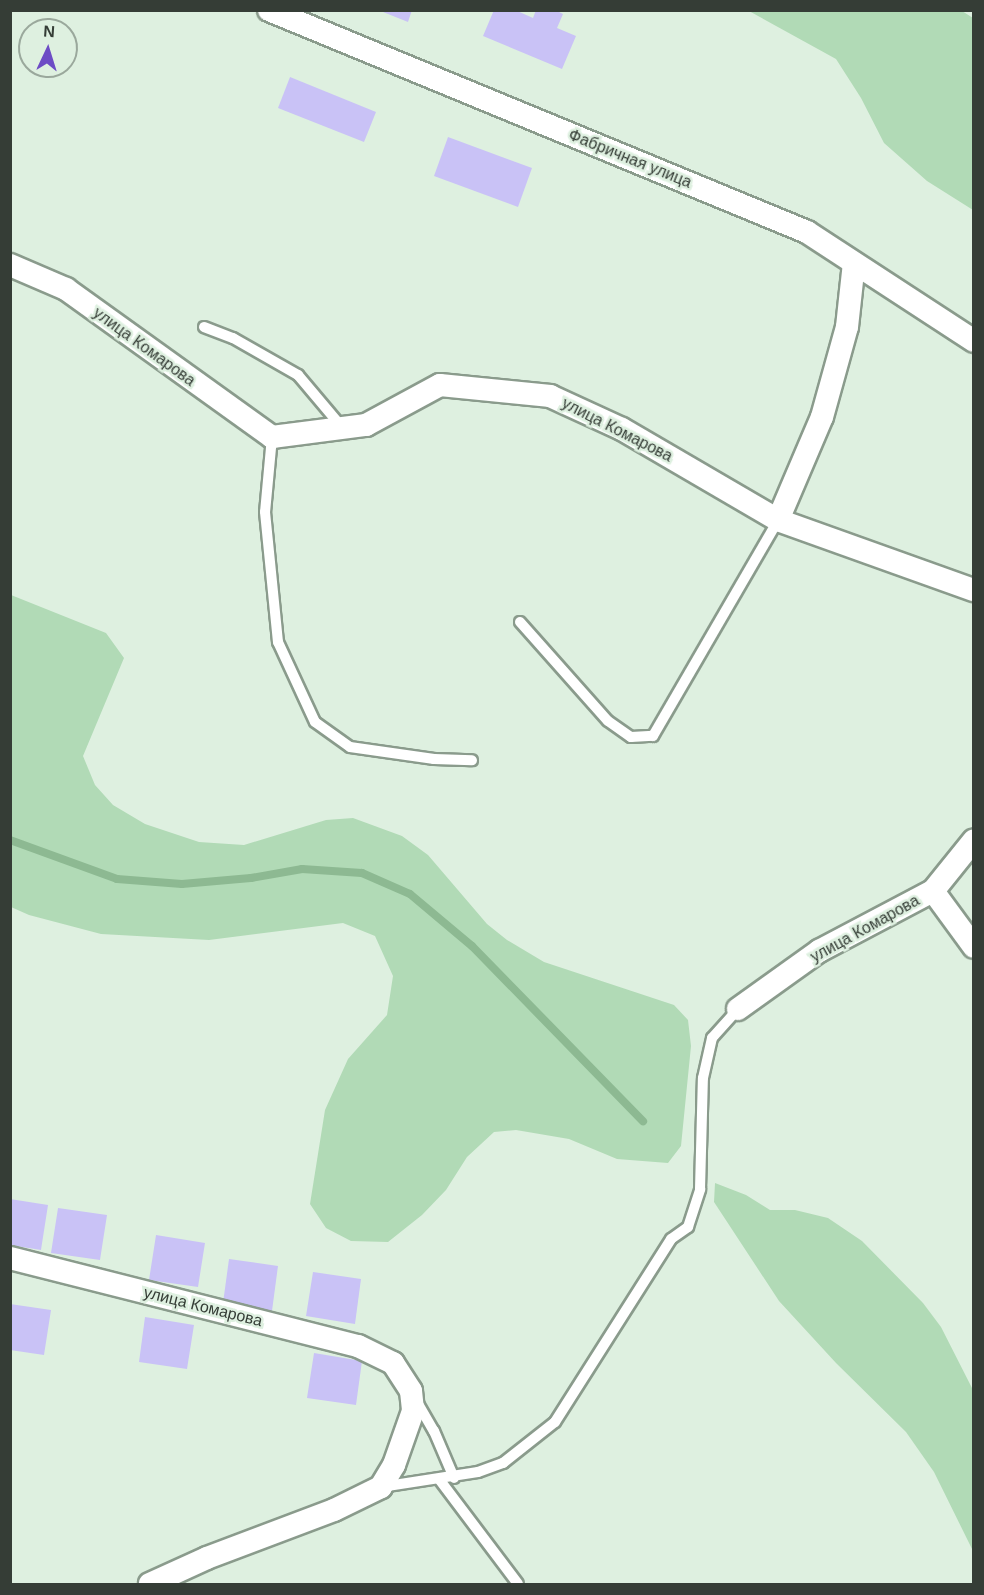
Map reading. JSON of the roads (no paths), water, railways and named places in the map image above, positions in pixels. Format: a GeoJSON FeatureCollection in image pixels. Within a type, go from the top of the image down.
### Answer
{"type":"FeatureCollection","features":[{"type":"Feature","properties":{"kind":"street","name":"Фабричная улица"},"geometry":{"type":"LineString","coordinates":[[269,10],[807,232],[974,341]]}},
{"type":"Feature","properties":{"kind":"street"},"geometry":{"type":"LineString","coordinates":[[778,520],[822,417],[848,327],[854,263]]}},
{"type":"Feature","properties":{"kind":"street","name":"улица Комарова"},"geometry":{"type":"LineString","coordinates":[[10,265],[66,289],[272,437],[341,426],[366,425],[440,385],[550,396],[622,429],[778,520],[974,590]]}},
{"type":"Feature","properties":{"kind":"street","name":"улица Комарова"},"geometry":{"type":"LineString","coordinates":[[738,1009],[819,951],[933,891],[974,840]]}},
{"type":"Feature","properties":{"kind":"street","name":"улица Комарова"},"geometry":{"type":"LineString","coordinates":[[933,891],[974,946]]}},
{"type":"Feature","properties":{"kind":"street","name":"улица Комарова"},"geometry":{"type":"LineString","coordinates":[[10,1258],[358,1346],[393,1363],[411,1391]]}},
{"type":"Feature","properties":{"kind":"street"},"geometry":{"type":"LineString","coordinates":[[150,1584],[207,1557],[334,1510],[381,1487],[394,1465],[413,1411],[411,1391]]}},
{"type":"Feature","properties":{"kind":"lane"},"geometry":{"type":"LineString","coordinates":[[204,327],[233,338],[298,375],[341,426]]}},
{"type":"Feature","properties":{"kind":"lane"},"geometry":{"type":"LineString","coordinates":[[272,437],[265,512],[278,642],[315,722],[350,747],[434,759],[472,760]]}},
{"type":"Feature","properties":{"kind":"lane"},"geometry":{"type":"LineString","coordinates":[[520,622],[608,721],[631,737],[653,736],[778,520]]}},
{"type":"Feature","properties":{"kind":"lane"},"geometry":{"type":"LineString","coordinates":[[381,1487],[453,1478],[503,1463],[555,1422],[670,1239],[688,1227],[700,1189],[703,1078],[712,1038],[738,1009]]}},
{"type":"Feature","properties":{"kind":"lane"},"geometry":{"type":"LineString","coordinates":[[411,1391],[434,1431],[453,1478]]}},
{"type":"Feature","properties":{"kind":"lane"},"geometry":{"type":"LineString","coordinates":[[439,1479],[518,1584]]}},
{"type":"Feature","properties":{"kind":"waterway"},"geometry":{"type":"LineString","coordinates":[[10,840],[117,879],[182,884],[251,878],[302,869],[362,873],[410,894],[472,946],[643,1121]]}}]}
